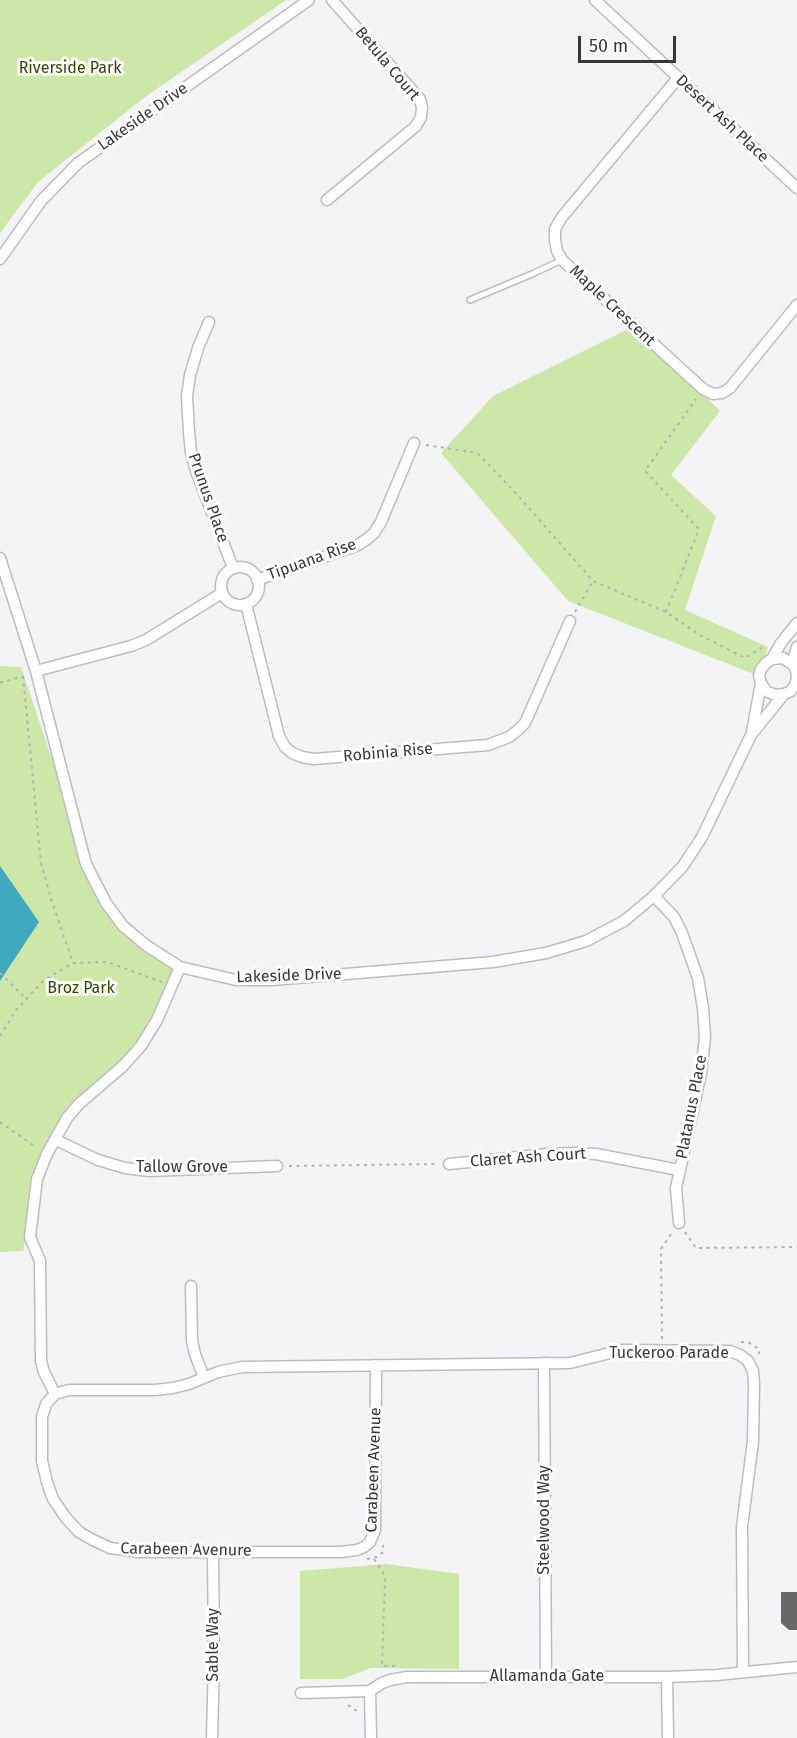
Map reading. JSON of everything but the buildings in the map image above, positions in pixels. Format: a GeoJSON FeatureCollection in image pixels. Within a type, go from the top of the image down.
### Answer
{"type":"FeatureCollection","features":[{"type":"Feature","properties":{"kind":"street","name":"Lakeside Drive"},"geometry":{"type":"LineString","coordinates":[[0,259],[41,201],[78,163],[309,0]]}},
{"type":"Feature","properties":{"kind":"street","name":"Betula Court"},"geometry":{"type":"LineString","coordinates":[[327,200],[416,126],[421,117],[422,108],[420,99],[332,0]]}},
{"type":"Feature","properties":{"kind":"street","name":"Desert Ash Place"},"geometry":{"type":"LineString","coordinates":[[595,0],[797,188]]}},
{"type":"Feature","properties":{"kind":"street","name":"Maple Crescent"},"geometry":{"type":"LineString","coordinates":[[678,78],[561,217],[555,229],[555,240],[562,260],[703,389]]}},
{"type":"Feature","properties":{"kind":"street"},"geometry":{"type":"LineString","coordinates":[[703,389],[713,394],[722,393],[730,388],[797,305]]}},
{"type":"Feature","properties":{"kind":"street","name":"Prunus Place"},"geometry":{"type":"LineString","coordinates":[[209,322],[190,375],[187,396],[189,432],[196,471],[233,568]]}},
{"type":"Feature","properties":{"kind":"street","name":"Tipuana Rise"},"geometry":{"type":"LineString","coordinates":[[257,580],[358,545],[374,533],[381,522],[414,443]]}},
{"type":"Feature","properties":{"kind":"street","name":"Lakeside Drive"},"geometry":{"type":"LineString","coordinates":[[0,558],[2,574],[36,671],[86,864],[106,903],[123,926],[147,946],[180,967],[236,980],[272,980],[492,962],[546,953],[586,941],[624,921],[654,896],[683,866],[702,837],[752,735],[791,693],[797,678],[795,669],[797,647]]}},
{"type":"Feature","properties":{"kind":"street"},"geometry":{"type":"LineString","coordinates":[[233,568],[222,578],[220,585],[222,593],[231,603],[246,604]]}},
{"type":"Feature","properties":{"kind":"street","name":"Tipuana Rise"},"geometry":{"type":"LineString","coordinates":[[233,568],[248,569],[254,573],[257,580],[257,594],[246,604]]}},
{"type":"Feature","properties":{"kind":"street"},"geometry":{"type":"LineString","coordinates":[[36,671],[146,640],[222,593]]}},
{"type":"Feature","properties":{"kind":"street","name":"Robinia Rise"},"geometry":{"type":"LineString","coordinates":[[246,604],[279,736],[285,747],[292,753],[314,759],[488,745],[509,736],[525,723],[570,621]]}},
{"type":"Feature","properties":{"kind":"street","name":"Lakeside Drive"},"geometry":{"type":"LineString","coordinates":[[752,735],[761,669],[772,659],[797,623]]}},
{"type":"Feature","properties":{"kind":"street"},"geometry":{"type":"LineString","coordinates":[[772,659],[783,658],[795,669]]}},
{"type":"Feature","properties":{"kind":"street"},"geometry":{"type":"LineString","coordinates":[[760,683],[766,691],[775,695],[791,693]]}},
{"type":"Feature","properties":{"kind":"street","name":"Platanus Place"},"geometry":{"type":"LineString","coordinates":[[654,896],[674,917],[682,933],[698,978],[703,1008],[705,1037],[701,1073],[676,1188],[679,1223]]}},
{"type":"Feature","properties":{"kind":"street"},"geometry":{"type":"LineString","coordinates":[[55,1394],[41,1361],[40,1261],[30,1237],[37,1179],[47,1154],[67,1118],[141,1046],[157,1020],[180,967]]}},
{"type":"Feature","properties":{"kind":"street","name":"Tallow Grove"},"geometry":{"type":"LineString","coordinates":[[56,1140],[98,1160],[124,1168],[150,1171],[277,1167]]}},
{"type":"Feature","properties":{"kind":"street","name":"Claret Ash Court"},"geometry":{"type":"LineString","coordinates":[[449,1164],[576,1153],[596,1154],[679,1170]]}},
{"type":"Feature","properties":{"kind":"street"},"geometry":{"type":"LineString","coordinates":[[191,1286],[192,1341],[204,1378]]}},
{"type":"Feature","properties":{"kind":"street","name":"Tuckeroo Parade"},"geometry":{"type":"LineString","coordinates":[[55,1394],[69,1390],[155,1390],[189,1384],[218,1372],[242,1367],[570,1363],[622,1350],[730,1351],[740,1354],[748,1361],[753,1371],[754,1384],[753,1441],[742,1527],[743,1672]]}},
{"type":"Feature","properties":{"kind":"street","name":"Steelwood Way"},"geometry":{"type":"LineString","coordinates":[[544,1363],[546,1676]]}},
{"type":"Feature","properties":{"kind":"street","name":"Carabeen Avenue"},"geometry":{"type":"LineString","coordinates":[[341,1552],[364,1547],[370,1542],[375,1530],[376,1365]]}},
{"type":"Feature","properties":{"kind":"street","name":"Carabeen Avenure"},"geometry":{"type":"LineString","coordinates":[[55,1394],[46,1404],[42,1417],[42,1461],[53,1499],[79,1532],[110,1548],[124,1551],[341,1552]]}},
{"type":"Feature","properties":{"kind":"street","name":"Sable Way"},"geometry":{"type":"LineString","coordinates":[[212,1738],[213,1552]]}},
{"type":"Feature","properties":{"kind":"street","name":"Allamanda Gate"},"geometry":{"type":"LineString","coordinates":[[301,1693],[370,1691],[382,1683],[398,1678],[667,1677],[717,1675],[797,1667]]}},
{"type":"Feature","properties":{"kind":"street"},"geometry":{"type":"LineString","coordinates":[[667,1677],[668,1738]]}},
{"type":"Feature","properties":{"kind":"street"},"geometry":{"type":"LineString","coordinates":[[370,1691],[371,1738]]}},
{"type":"Feature","properties":{"kind":"lane"},"geometry":{"type":"LineString","coordinates":[[470,300],[562,260]]}},
{"type":"Feature","properties":{"kind":"path"},"geometry":{"type":"LineString","coordinates":[[666,612],[699,530],[645,471],[703,389]]}},
{"type":"Feature","properties":{"kind":"path"},"geometry":{"type":"LineString","coordinates":[[414,443],[477,453],[513,490],[593,581],[666,612],[698,634],[745,658],[773,640],[781,643]]}},
{"type":"Feature","properties":{"kind":"path"},"geometry":{"type":"LineString","coordinates":[[570,621],[593,581]]}},
{"type":"Feature","properties":{"kind":"path"},"geometry":{"type":"LineString","coordinates":[[0,682],[36,671]]}},
{"type":"Feature","properties":{"kind":"path"},"geometry":{"type":"LineString","coordinates":[[23,676],[41,863],[73,963]]}},
{"type":"Feature","properties":{"kind":"path"},"geometry":{"type":"LineString","coordinates":[[0,1036],[16,1010],[44,980],[73,963],[107,962],[172,986]]}},
{"type":"Feature","properties":{"kind":"path"},"geometry":{"type":"LineString","coordinates":[[0,973],[26,999]]}},
{"type":"Feature","properties":{"kind":"path"},"geometry":{"type":"LineString","coordinates":[[1,1121],[47,1154]]}},
{"type":"Feature","properties":{"kind":"path"},"geometry":{"type":"LineString","coordinates":[[277,1167],[449,1164]]}},
{"type":"Feature","properties":{"kind":"path"},"geometry":{"type":"LineString","coordinates":[[662,1351],[661,1249],[679,1223],[696,1248],[797,1247]]}},
{"type":"Feature","properties":{"kind":"path"},"geometry":{"type":"LineString","coordinates":[[364,1547],[385,1578],[382,1666],[397,1666],[398,1678]]}},
{"type":"Feature","properties":{"kind":"path"},"geometry":{"type":"LineString","coordinates":[[345,1703],[361,1715]]}},
{"type":"Feature","properties":{"kind":"green space","name":"Riverside Park"},"geometry":{"type":"Polygon","coordinates":[[[0,0],[286,0],[145,97],[38,182],[0,233],[0,0]]]}},
{"type":"Feature","properties":{"kind":"green space"},"geometry":{"type":"Polygon","coordinates":[[[634,326],[720,411],[671,475],[716,516],[685,610],[768,647],[759,676],[568,601],[441,453],[493,396],[634,326]]]}},
{"type":"Feature","properties":{"kind":"green space","name":"Broz Park"},"geometry":{"type":"Polygon","coordinates":[[[0,666],[21,667],[75,828],[106,903],[180,967],[141,1046],[79,1104],[37,1179],[23,1251],[0,1252],[0,666]]]}},
{"type":"Feature","properties":{"kind":"green space"},"geometry":{"type":"Polygon","coordinates":[[[386,1564],[459,1574],[459,1669],[371,1668],[342,1679],[300,1679],[300,1571],[386,1564]]]}},
{"type":"Feature","properties":{"kind":"water"},"geometry":{"type":"Polygon","coordinates":[[[0,866],[39,922],[0,981],[0,866]]]}}]}
